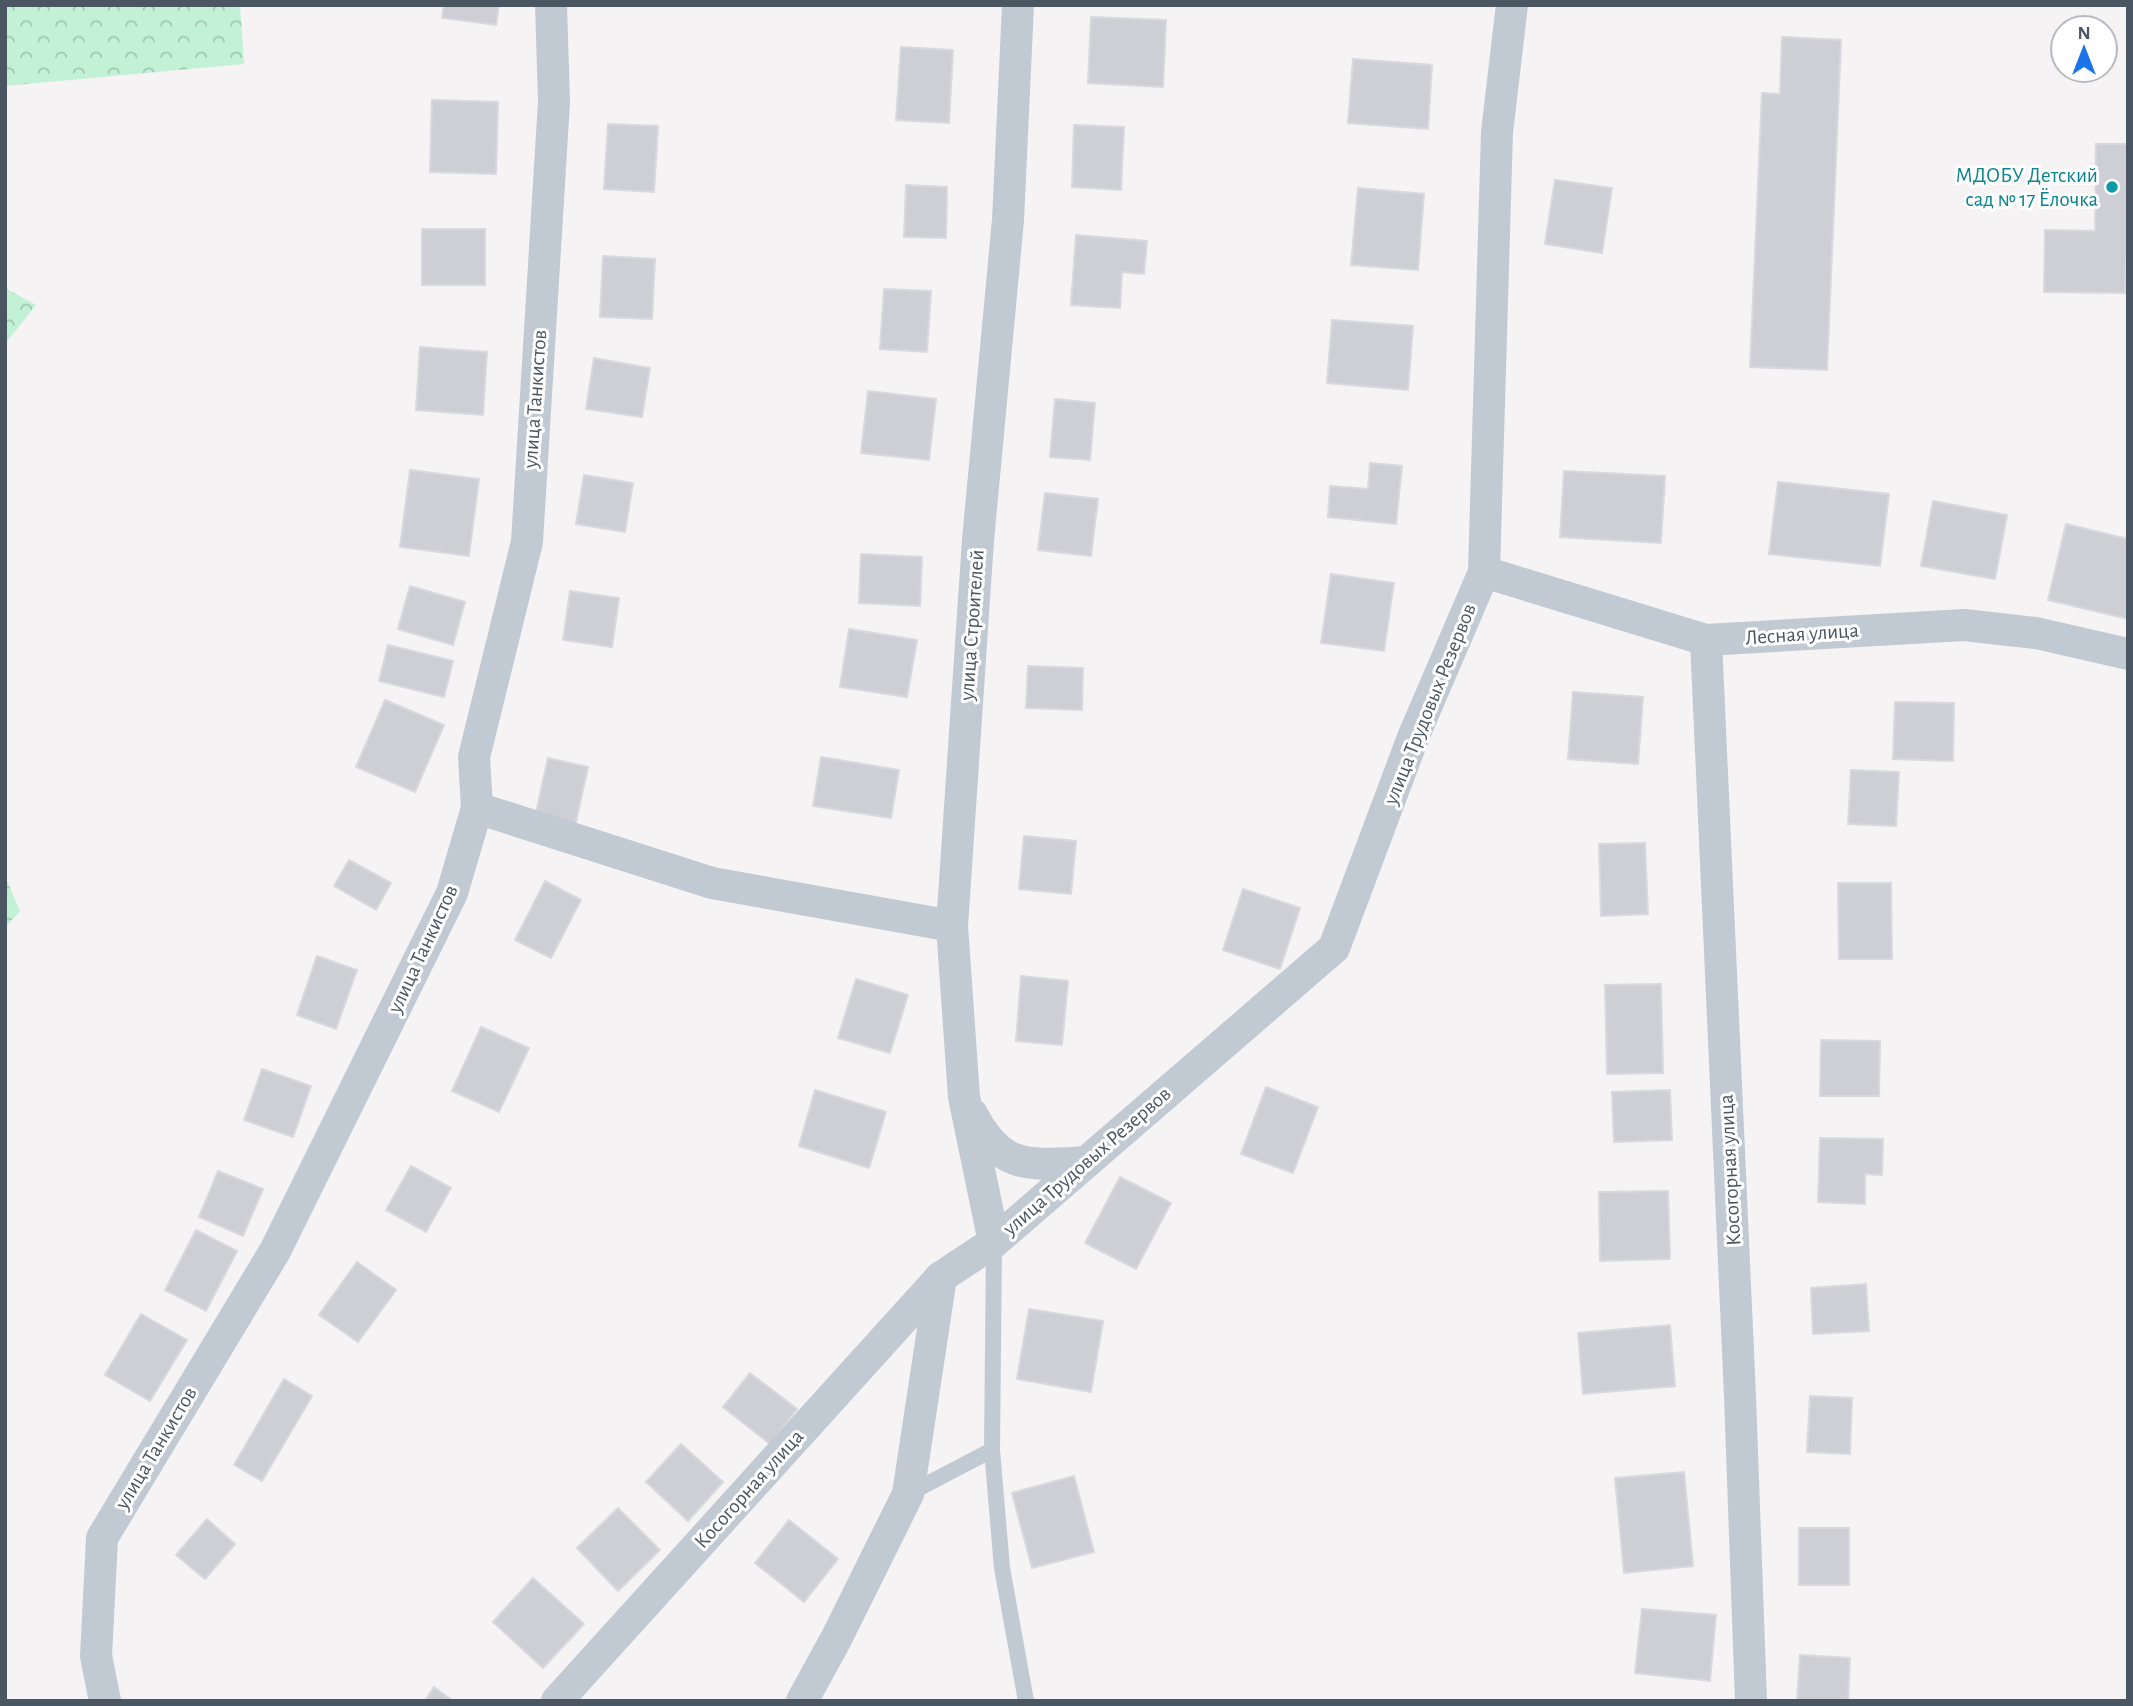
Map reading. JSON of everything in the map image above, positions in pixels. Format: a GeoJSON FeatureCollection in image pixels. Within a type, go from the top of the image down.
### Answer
{"type":"FeatureCollection","features":[{"type":"Feature","properties":{"kind":"street","name":"улица Танкистов"},"geometry":{"type":"LineString","coordinates":[[105,1701],[96,1656],[102,1538],[275,1251],[452,893],[477,808],[474,757],[527,542],[554,102],[551,5]]}},
{"type":"Feature","properties":{"kind":"street","name":"улица Строителей"},"geometry":{"type":"LineString","coordinates":[[994,1242],[964,1097],[953,926],[978,540],[1008,220],[1018,5]]}},
{"type":"Feature","properties":{"kind":"street","name":"улица Трудовых Резервов"},"geometry":{"type":"LineString","coordinates":[[994,1242],[1334,948],[1414,735],[1484,572],[1497,132],[1512,5]]}},
{"type":"Feature","properties":{"kind":"street","name":"Лесная улица"},"geometry":{"type":"LineString","coordinates":[[1484,572],[1706,640],[1964,625],[2036,633],[2128,654]]}},
{"type":"Feature","properties":{"kind":"street","name":"Косогорная улица"},"geometry":{"type":"LineString","coordinates":[[1706,640],[1740,1382],[1751,1701]]}},
{"type":"Feature","properties":{"kind":"street"},"geometry":{"type":"LineString","coordinates":[[477,808],[712,883],[953,926]]}},
{"type":"Feature","properties":{"kind":"street"},"geometry":{"type":"LineString","coordinates":[[964,1097],[984,1136],[1006,1157],[1034,1165],[1086,1162]]}},
{"type":"Feature","properties":{"kind":"street","name":"Косогорная улица"},"geometry":{"type":"LineString","coordinates":[[557,1701],[941,1277],[994,1242]]}},
{"type":"Feature","properties":{"kind":"street"},"geometry":{"type":"LineString","coordinates":[[802,1701],[908,1494],[941,1277]]}},
{"type":"Feature","properties":{"kind":"lane"},"geometry":{"type":"LineString","coordinates":[[994,1242],[992,1450],[1002,1568],[1026,1701]]}},
{"type":"Feature","properties":{"kind":"lane"},"geometry":{"type":"LineString","coordinates":[[908,1494],[992,1450]]}},
{"type":"Feature","properties":{"kind":"green space"},"geometry":{"type":"Polygon","coordinates":[[[5,5],[240,5],[244,64],[5,86],[5,5]]]}},
{"type":"Feature","properties":{"kind":"green space"},"geometry":{"type":"Polygon","coordinates":[[[5,288],[36,305],[5,344],[5,288]]]}},
{"type":"Feature","properties":{"kind":"green space"},"geometry":{"type":"Polygon","coordinates":[[[5,876],[20,911],[5,928],[5,876]]]}},
{"type":"Feature","properties":{"kind":"building"},"geometry":{"type":"Polygon","coordinates":[[[444,5],[499,5],[496,25],[442,18],[444,5]]]}},
{"type":"Feature","properties":{"kind":"building"},"geometry":{"type":"Polygon","coordinates":[[[1091,17],[1166,20],[1163,87],[1088,83],[1091,17]]]}},
{"type":"Feature","properties":{"kind":"building"},"geometry":{"type":"Polygon","coordinates":[[[1782,37],[1841,40],[1827,370],[1750,367],[1762,93],[1780,94],[1782,37]]]}},
{"type":"Feature","properties":{"kind":"building"},"geometry":{"type":"Polygon","coordinates":[[[901,47],[953,50],[949,123],[896,120],[901,47]]]}},
{"type":"Feature","properties":{"kind":"building"},"geometry":{"type":"Polygon","coordinates":[[[1353,59],[1432,65],[1428,129],[1348,123],[1353,59]]]}},
{"type":"Feature","properties":{"kind":"building"},"geometry":{"type":"Polygon","coordinates":[[[432,100],[498,102],[496,174],[430,172],[432,100]]]}},
{"type":"Feature","properties":{"kind":"building"},"geometry":{"type":"Polygon","coordinates":[[[608,124],[658,126],[654,192],[604,189],[608,124]]]}},
{"type":"Feature","properties":{"kind":"building"},"geometry":{"type":"Polygon","coordinates":[[[1074,125],[1124,127],[1121,190],[1072,187],[1074,125]]]}},
{"type":"Feature","properties":{"kind":"building","name":"МДОБУ Детский сад № 17 Ёлочка"},"geometry":{"type":"Polygon","coordinates":[[[2096,144],[2128,144],[2128,257],[2125,293],[2044,292],[2045,230],[2095,231],[2096,144]]]}},
{"type":"Feature","properties":{"kind":"building"},"geometry":{"type":"Polygon","coordinates":[[[1555,180],[1612,188],[1602,253],[1545,244],[1555,180]]]}},
{"type":"Feature","properties":{"kind":"building"},"geometry":{"type":"Polygon","coordinates":[[[906,185],[947,187],[946,238],[904,237],[906,185]]]}},
{"type":"Feature","properties":{"kind":"building"},"geometry":{"type":"Polygon","coordinates":[[[1358,188],[1424,194],[1418,270],[1351,265],[1358,188]]]}},
{"type":"Feature","properties":{"kind":"building"},"geometry":{"type":"Polygon","coordinates":[[[422,229],[485,229],[485,285],[422,285],[422,229]]]}},
{"type":"Feature","properties":{"kind":"building"},"geometry":{"type":"Polygon","coordinates":[[[1076,235],[1147,241],[1144,274],[1122,272],[1120,308],[1071,305],[1076,235]]]}},
{"type":"Feature","properties":{"kind":"building"},"geometry":{"type":"Polygon","coordinates":[[[603,256],[655,259],[652,319],[600,317],[603,256]]]}},
{"type":"Feature","properties":{"kind":"building"},"geometry":{"type":"Polygon","coordinates":[[[884,289],[931,291],[927,352],[880,349],[884,289]]]}},
{"type":"Feature","properties":{"kind":"building"},"geometry":{"type":"Polygon","coordinates":[[[1332,320],[1413,326],[1408,390],[1327,383],[1332,320]]]}},
{"type":"Feature","properties":{"kind":"building"},"geometry":{"type":"Polygon","coordinates":[[[420,347],[487,352],[483,415],[416,410],[420,347]]]}},
{"type":"Feature","properties":{"kind":"building"},"geometry":{"type":"Polygon","coordinates":[[[594,358],[650,368],[642,417],[586,409],[594,358]]]}},
{"type":"Feature","properties":{"kind":"building"},"geometry":{"type":"Polygon","coordinates":[[[868,391],[936,399],[929,460],[861,453],[868,391]]]}},
{"type":"Feature","properties":{"kind":"building"},"geometry":{"type":"Polygon","coordinates":[[[1055,399],[1095,403],[1090,460],[1050,457],[1055,399]]]}},
{"type":"Feature","properties":{"kind":"building"},"geometry":{"type":"Polygon","coordinates":[[[1370,463],[1402,466],[1396,524],[1328,517],[1330,486],[1368,489],[1370,463]]]}},
{"type":"Feature","properties":{"kind":"building"},"geometry":{"type":"Polygon","coordinates":[[[410,470],[479,479],[469,556],[400,547],[410,470]]]}},
{"type":"Feature","properties":{"kind":"building"},"geometry":{"type":"Polygon","coordinates":[[[1564,471],[1665,476],[1661,543],[1560,537],[1564,471]]]}},
{"type":"Feature","properties":{"kind":"building"},"geometry":{"type":"Polygon","coordinates":[[[584,475],[633,483],[625,532],[576,524],[584,475]]]}},
{"type":"Feature","properties":{"kind":"building"},"geometry":{"type":"Polygon","coordinates":[[[1778,482],[1889,494],[1880,566],[1769,554],[1778,482]]]}},
{"type":"Feature","properties":{"kind":"building"},"geometry":{"type":"Polygon","coordinates":[[[1045,493],[1098,499],[1091,556],[1038,550],[1045,493]]]}},
{"type":"Feature","properties":{"kind":"building"},"geometry":{"type":"Polygon","coordinates":[[[1933,501],[2007,515],[1995,579],[1921,566],[1933,501]]]}},
{"type":"Feature","properties":{"kind":"building"},"geometry":{"type":"Polygon","coordinates":[[[2066,524],[2128,539],[2128,619],[2048,600],[2066,524]]]}},
{"type":"Feature","properties":{"kind":"building"},"geometry":{"type":"Polygon","coordinates":[[[861,554],[922,557],[920,606],[859,603],[861,554]]]}},
{"type":"Feature","properties":{"kind":"building"},"geometry":{"type":"Polygon","coordinates":[[[1331,574],[1394,583],[1384,651],[1321,643],[1331,574]]]}},
{"type":"Feature","properties":{"kind":"building"},"geometry":{"type":"Polygon","coordinates":[[[410,586],[465,602],[453,645],[398,629],[410,586]]]}},
{"type":"Feature","properties":{"kind":"building"},"geometry":{"type":"Polygon","coordinates":[[[570,591],[619,598],[612,647],[563,640],[570,591]]]}},
{"type":"Feature","properties":{"kind":"building"},"geometry":{"type":"Polygon","coordinates":[[[849,629],[917,640],[907,697],[840,687],[849,629]]]}},
{"type":"Feature","properties":{"kind":"building"},"geometry":{"type":"Polygon","coordinates":[[[388,645],[453,661],[444,697],[379,681],[388,645]]]}},
{"type":"Feature","properties":{"kind":"building"},"geometry":{"type":"Polygon","coordinates":[[[1028,666],[1083,668],[1082,710],[1026,708],[1028,666]]]}},
{"type":"Feature","properties":{"kind":"building"},"geometry":{"type":"Polygon","coordinates":[[[1573,692],[1643,697],[1638,764],[1568,759],[1573,692]]]}},
{"type":"Feature","properties":{"kind":"building"},"geometry":{"type":"Polygon","coordinates":[[[385,700],[444,725],[415,792],[356,767],[385,700]]]}},
{"type":"Feature","properties":{"kind":"building"},"geometry":{"type":"Polygon","coordinates":[[[1895,702],[1954,703],[1953,761],[1893,759],[1895,702]]]}},
{"type":"Feature","properties":{"kind":"building"},"geometry":{"type":"Polygon","coordinates":[[[821,757],[899,770],[891,818],[813,806],[821,757]]]}},
{"type":"Feature","properties":{"kind":"building"},"geometry":{"type":"Polygon","coordinates":[[[548,758],[588,767],[575,826],[535,817],[548,758]]]}},
{"type":"Feature","properties":{"kind":"building"},"geometry":{"type":"Polygon","coordinates":[[[1851,770],[1899,772],[1896,826],[1848,824],[1851,770]]]}},
{"type":"Feature","properties":{"kind":"building"},"geometry":{"type":"Polygon","coordinates":[[[1024,836],[1076,841],[1071,894],[1019,889],[1024,836]]]}},
{"type":"Feature","properties":{"kind":"building"},"geometry":{"type":"Polygon","coordinates":[[[1645,843],[1648,914],[1601,916],[1599,844],[1645,843]]]}},
{"type":"Feature","properties":{"kind":"building"},"geometry":{"type":"Polygon","coordinates":[[[349,860],[391,883],[376,910],[334,886],[349,860]]]}},
{"type":"Feature","properties":{"kind":"building"},"geometry":{"type":"Polygon","coordinates":[[[545,881],[581,900],[551,958],[515,940],[545,881]]]}},
{"type":"Feature","properties":{"kind":"building"},"geometry":{"type":"Polygon","coordinates":[[[1838,883],[1891,883],[1892,959],[1839,959],[1838,883]]]}},
{"type":"Feature","properties":{"kind":"building"},"geometry":{"type":"Polygon","coordinates":[[[1243,889],[1300,908],[1280,969],[1223,950],[1243,889]]]}},
{"type":"Feature","properties":{"kind":"building"},"geometry":{"type":"Polygon","coordinates":[[[317,956],[357,970],[336,1029],[297,1015],[317,956]]]}},
{"type":"Feature","properties":{"kind":"building"},"geometry":{"type":"Polygon","coordinates":[[[1021,976],[1068,981],[1062,1045],[1016,1041],[1021,976]]]}},
{"type":"Feature","properties":{"kind":"building"},"geometry":{"type":"Polygon","coordinates":[[[856,979],[908,995],[890,1053],[838,1038],[856,979]]]}},
{"type":"Feature","properties":{"kind":"building"},"geometry":{"type":"Polygon","coordinates":[[[1661,984],[1663,1073],[1607,1074],[1605,985],[1661,984]]]}},
{"type":"Feature","properties":{"kind":"building"},"geometry":{"type":"Polygon","coordinates":[[[481,1027],[529,1048],[499,1112],[452,1091],[481,1027]]]}},
{"type":"Feature","properties":{"kind":"building"},"geometry":{"type":"Polygon","coordinates":[[[1821,1040],[1880,1041],[1879,1096],[1820,1096],[1821,1040]]]}},
{"type":"Feature","properties":{"kind":"building"},"geometry":{"type":"Polygon","coordinates":[[[262,1069],[311,1086],[293,1137],[244,1120],[262,1069]]]}},
{"type":"Feature","properties":{"kind":"building"},"geometry":{"type":"Polygon","coordinates":[[[1266,1087],[1318,1107],[1293,1173],[1241,1154],[1266,1087]]]}},
{"type":"Feature","properties":{"kind":"building"},"geometry":{"type":"Polygon","coordinates":[[[815,1090],[886,1112],[869,1168],[799,1146],[815,1090]]]}},
{"type":"Feature","properties":{"kind":"building"},"geometry":{"type":"Polygon","coordinates":[[[1670,1090],[1672,1140],[1614,1142],[1612,1092],[1670,1090]]]}},
{"type":"Feature","properties":{"kind":"building"},"geometry":{"type":"Polygon","coordinates":[[[1820,1138],[1883,1139],[1882,1175],[1865,1174],[1865,1204],[1818,1202],[1820,1138]]]}},
{"type":"Feature","properties":{"kind":"building"},"geometry":{"type":"Polygon","coordinates":[[[411,1166],[451,1188],[426,1232],[386,1210],[411,1166]]]}},
{"type":"Feature","properties":{"kind":"building"},"geometry":{"type":"Polygon","coordinates":[[[218,1171],[263,1189],[243,1236],[199,1217],[218,1171]]]}},
{"type":"Feature","properties":{"kind":"building"},"geometry":{"type":"Polygon","coordinates":[[[1120,1177],[1171,1203],[1136,1269],[1085,1243],[1120,1177]]]}},
{"type":"Feature","properties":{"kind":"building"},"geometry":{"type":"Polygon","coordinates":[[[1668,1191],[1670,1259],[1600,1261],[1599,1192],[1668,1191]]]}},
{"type":"Feature","properties":{"kind":"building"},"geometry":{"type":"Polygon","coordinates":[[[196,1230],[237,1251],[206,1311],[165,1290],[196,1230]]]}},
{"type":"Feature","properties":{"kind":"building"},"geometry":{"type":"Polygon","coordinates":[[[357,1262],[396,1290],[358,1342],[319,1315],[357,1262]]]}},
{"type":"Feature","properties":{"kind":"building"},"geometry":{"type":"Polygon","coordinates":[[[1866,1284],[1869,1331],[1813,1334],[1811,1288],[1866,1284]]]}},
{"type":"Feature","properties":{"kind":"building"},"geometry":{"type":"Polygon","coordinates":[[[1029,1309],[1103,1321],[1091,1392],[1017,1379],[1029,1309]]]}},
{"type":"Feature","properties":{"kind":"building"},"geometry":{"type":"Polygon","coordinates":[[[141,1314],[187,1340],[150,1401],[105,1375],[141,1314]]]}},
{"type":"Feature","properties":{"kind":"building"},"geometry":{"type":"Polygon","coordinates":[[[1670,1325],[1675,1386],[1583,1394],[1578,1333],[1670,1325]]]}},
{"type":"Feature","properties":{"kind":"building"},"geometry":{"type":"Polygon","coordinates":[[[750,1373],[797,1409],[770,1444],[723,1407],[750,1373]]]}},
{"type":"Feature","properties":{"kind":"building"},"geometry":{"type":"Polygon","coordinates":[[[284,1379],[312,1396],[262,1481],[234,1465],[284,1379]]]}},
{"type":"Feature","properties":{"kind":"building"},"geometry":{"type":"Polygon","coordinates":[[[1810,1396],[1852,1398],[1850,1454],[1807,1452],[1810,1396]]]}},
{"type":"Feature","properties":{"kind":"building"},"geometry":{"type":"Polygon","coordinates":[[[681,1444],[723,1482],[688,1521],[646,1482],[681,1444]]]}},
{"type":"Feature","properties":{"kind":"building"},"geometry":{"type":"Polygon","coordinates":[[[1684,1472],[1693,1566],[1624,1573],[1615,1478],[1684,1472]]]}},
{"type":"Feature","properties":{"kind":"building"},"geometry":{"type":"Polygon","coordinates":[[[1074,1476],[1094,1552],[1032,1568],[1012,1493],[1074,1476]]]}},
{"type":"Feature","properties":{"kind":"building"},"geometry":{"type":"Polygon","coordinates":[[[618,1508],[660,1550],[618,1591],[577,1548],[618,1508]]]}},
{"type":"Feature","properties":{"kind":"building"},"geometry":{"type":"Polygon","coordinates":[[[207,1519],[235,1544],[205,1579],[176,1555],[207,1519]]]}},
{"type":"Feature","properties":{"kind":"building"},"geometry":{"type":"Polygon","coordinates":[[[789,1520],[838,1559],[804,1602],[755,1563],[789,1520]]]}},
{"type":"Feature","properties":{"kind":"building"},"geometry":{"type":"Polygon","coordinates":[[[1799,1528],[1849,1528],[1849,1585],[1799,1585],[1799,1528]]]}},
{"type":"Feature","properties":{"kind":"building"},"geometry":{"type":"Polygon","coordinates":[[[533,1578],[584,1624],[543,1668],[493,1622],[533,1578]]]}},
{"type":"Feature","properties":{"kind":"building"},"geometry":{"type":"Polygon","coordinates":[[[1642,1609],[1716,1615],[1710,1681],[1635,1673],[1642,1609]]]}},
{"type":"Feature","properties":{"kind":"building"},"geometry":{"type":"Polygon","coordinates":[[[1800,1655],[1850,1658],[1848,1701],[1797,1701],[1800,1655]]]}},
{"type":"Feature","properties":{"kind":"building"},"geometry":{"type":"Polygon","coordinates":[[[434,1687],[453,1701],[425,1701],[434,1687]]]}},
{"type":"Feature","properties":{"kind":"place","name":"МДОБУ Детский сад № 17 Ёлочка"},"geometry":{"type":"Point","coordinates":[2112,187]}}]}
